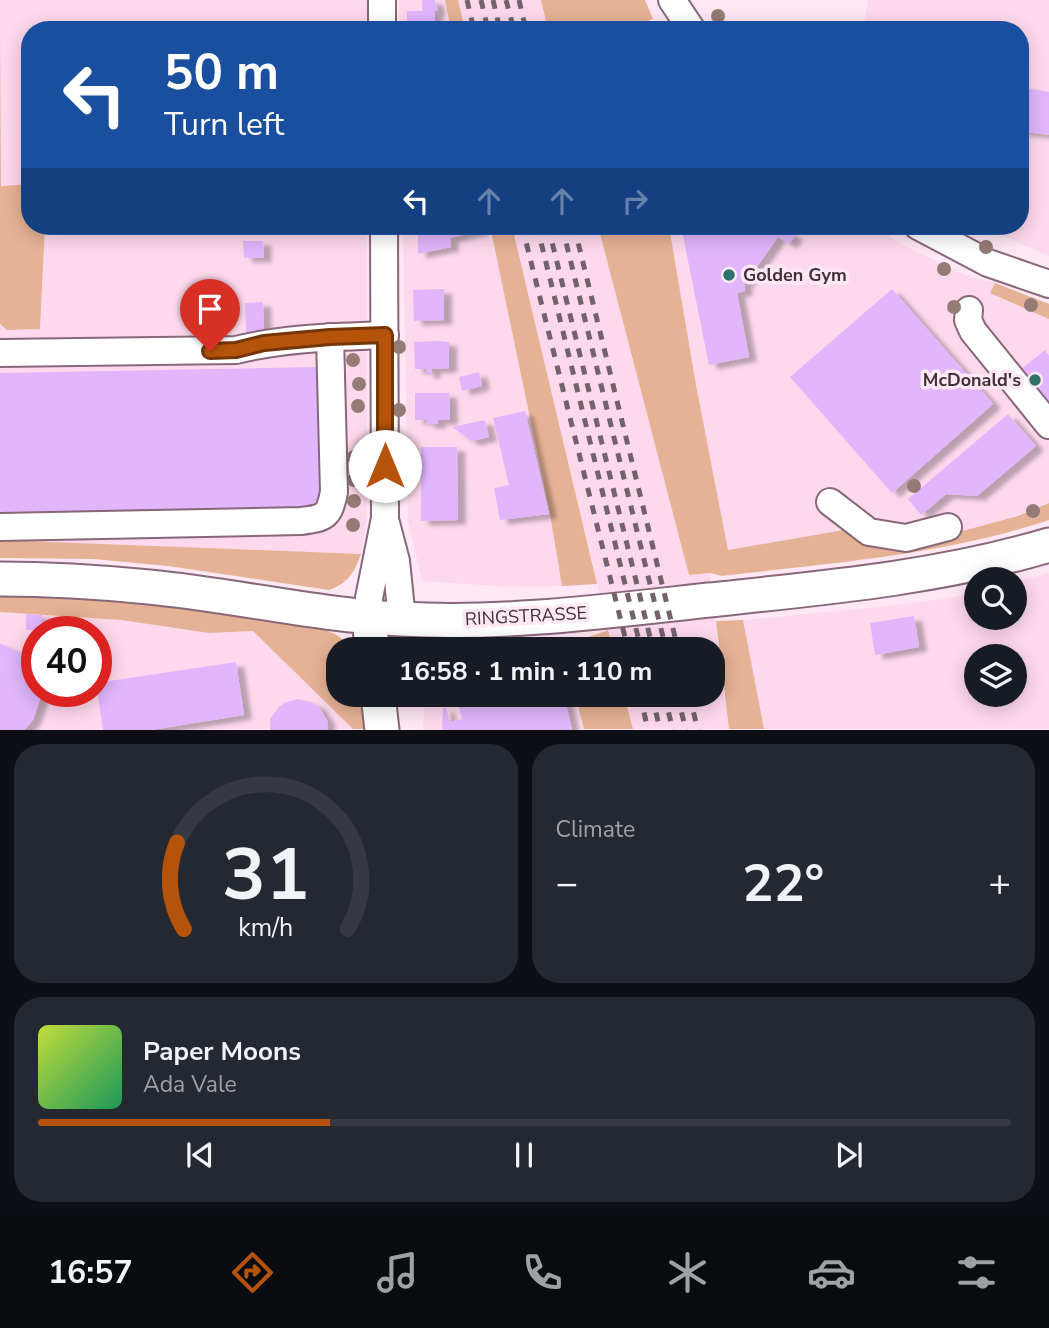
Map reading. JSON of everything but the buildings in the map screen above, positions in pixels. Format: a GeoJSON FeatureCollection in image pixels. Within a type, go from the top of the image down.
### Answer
{"type":"FeatureCollection","features":[{"type":"Feature","properties":{"kind":"main road","name":"RINGSTRASSE"},"geometry":{"type":"LineString","coordinates":[[0,579],[150,587],[371,633],[401,634],[447,621],[552,617],[869,582],[949,570],[1049,545]]}},
{"type":"Feature","properties":{"kind":"main road"},"geometry":{"type":"LineString","coordinates":[[379,707],[382,730]]}},
{"type":"Feature","properties":{"kind":"main road"},"geometry":{"type":"LineString","coordinates":[[397,730],[398,707]]}},
{"type":"Feature","properties":{"kind":"street"},"geometry":{"type":"LineString","coordinates":[[382,0],[382,21]]}},
{"type":"Feature","properties":{"kind":"street"},"geometry":{"type":"LineString","coordinates":[[672,0],[686,21]]}},
{"type":"Feature","properties":{"kind":"street"},"geometry":{"type":"LineString","coordinates":[[371,633],[373,575],[385,518],[384,235]]}},
{"type":"Feature","properties":{"kind":"street"},"geometry":{"type":"LineString","coordinates":[[935,235],[988,263],[1049,284]]}},
{"type":"Feature","properties":{"kind":"street"},"geometry":{"type":"LineString","coordinates":[[970,310],[968,320],[973,331],[1049,425]]}},
{"type":"Feature","properties":{"kind":"street"},"geometry":{"type":"LineString","coordinates":[[0,354],[236,350],[264,343],[385,335]]}},
{"type":"Feature","properties":{"kind":"street"},"geometry":{"type":"LineString","coordinates":[[0,527],[301,521],[322,518],[330,510],[334,492],[330,337]]}},
{"type":"Feature","properties":{"kind":"street"},"geometry":{"type":"LineString","coordinates":[[830,502],[869,532],[906,538],[948,527]]}},
{"type":"Feature","properties":{"kind":"street"},"geometry":{"type":"LineString","coordinates":[[385,518],[397,561],[401,634]]}},
{"type":"Feature","properties":{"kind":"shaded area"},"geometry":{"type":"Polygon","coordinates":[[[0,0],[368,0],[368,21],[21,21],[21,185],[1,186],[0,0]]]}},
{"type":"Feature","properties":{"kind":"shaded area"},"geometry":{"type":"Polygon","coordinates":[[[399,0],[445,0],[449,21],[400,21],[399,0]]]}},
{"type":"Feature","properties":{"kind":"shaded area"},"geometry":{"type":"Polygon","coordinates":[[[445,0],[458,0],[463,21],[449,21],[445,0]]]}},
{"type":"Feature","properties":{"kind":"shaded area"},"geometry":{"type":"Polygon","coordinates":[[[458,0],[541,0],[546,21],[463,21],[458,0]]]}},
{"type":"Feature","properties":{"kind":"shaded area"},"geometry":{"type":"Polygon","coordinates":[[[541,0],[645,0],[653,19],[647,21],[546,21],[541,0]]]}},
{"type":"Feature","properties":{"kind":"shaded area"},"geometry":{"type":"Polygon","coordinates":[[[868,0],[1049,0],[1049,256],[1001,235],[1029,235],[1029,21],[864,21],[868,0]]]}},
{"type":"Feature","properties":{"kind":"shaded area"},"geometry":{"type":"Polygon","coordinates":[[[0,21],[1,186],[21,185],[21,235],[45,235],[40,329],[7,330],[0,324],[0,21]]]}},
{"type":"Feature","properties":{"kind":"shaded area"},"geometry":{"type":"Polygon","coordinates":[[[45,235],[367,235],[367,519],[361,554],[0,542],[0,324],[7,330],[40,329],[45,235]]]}},
{"type":"Feature","properties":{"kind":"shaded area"},"geometry":{"type":"Polygon","coordinates":[[[403,235],[492,235],[550,514],[562,586],[511,587],[422,581],[408,521],[403,235]]]}},
{"type":"Feature","properties":{"kind":"shaded area"},"geometry":{"type":"Polygon","coordinates":[[[492,235],[514,235],[597,584],[562,586],[550,514],[492,235]]]}},
{"type":"Feature","properties":{"kind":"shaded area"},"geometry":{"type":"Polygon","coordinates":[[[514,235],[600,235],[689,575],[710,573],[718,637],[610,637],[514,235]]]}},
{"type":"Feature","properties":{"kind":"shaded area"},"geometry":{"type":"Polygon","coordinates":[[[600,235],[671,235],[728,550],[844,530],[881,543],[955,533],[1018,516],[1049,503],[1049,520],[969,542],[846,562],[722,576],[710,573],[689,575],[600,235]]]}},
{"type":"Feature","properties":{"kind":"shaded area"},"geometry":{"type":"Polygon","coordinates":[[[671,235],[888,235],[965,275],[995,283],[1049,304],[1049,503],[1018,516],[955,533],[881,543],[844,530],[728,550],[671,235]]]}},
{"type":"Feature","properties":{"kind":"shaded area"},"geometry":{"type":"Polygon","coordinates":[[[995,283],[1049,304],[1049,319],[990,293],[995,283]]]}},
{"type":"Feature","properties":{"kind":"shaded area"},"geometry":{"type":"Polygon","coordinates":[[[0,540],[361,554],[350,576],[329,590],[168,566],[93,559],[0,558],[0,540]]]}},
{"type":"Feature","properties":{"kind":"shaded area"},"geometry":{"type":"Polygon","coordinates":[[[1049,573],[1049,729],[764,729],[743,620],[964,595],[964,630],[1027,630],[1027,579],[1049,573]]]}},
{"type":"Feature","properties":{"kind":"shaded area"},"geometry":{"type":"Polygon","coordinates":[[[0,595],[78,595],[167,604],[315,626],[339,637],[326,637],[326,703],[253,631],[209,633],[112,619],[112,616],[0,612],[0,595]]]}},
{"type":"Feature","properties":{"kind":"shaded area"},"geometry":{"type":"Polygon","coordinates":[[[0,612],[60,616],[21,616],[21,707],[112,707],[112,619],[121,620],[209,633],[253,631],[326,703],[326,707],[331,707],[353,729],[0,730],[0,612]]]}},
{"type":"Feature","properties":{"kind":"shaded area"},"geometry":{"type":"Polygon","coordinates":[[[743,620],[764,729],[729,729],[725,696],[725,637],[718,637],[716,621],[743,620]]]}},
{"type":"Feature","properties":{"kind":"shaded area"},"geometry":{"type":"Polygon","coordinates":[[[608,630],[610,637],[589,637],[608,630]]]}},
{"type":"Feature","properties":{"kind":"shaded area"},"geometry":{"type":"Polygon","coordinates":[[[725,696],[729,729],[633,729],[627,707],[725,707],[725,696]]]}},
{"type":"Feature","properties":{"kind":"shaded area"},"geometry":{"type":"Polygon","coordinates":[[[331,707],[370,707],[373,729],[353,729],[331,707]]]}},
{"type":"Feature","properties":{"kind":"shaded area"},"geometry":{"type":"Polygon","coordinates":[[[424,707],[578,707],[584,729],[423,730],[424,707]]]}},
{"type":"Feature","properties":{"kind":"shaded area"},"geometry":{"type":"Polygon","coordinates":[[[578,707],[627,707],[633,729],[584,729],[578,707]]]}},
{"type":"Feature","properties":{"kind":"railway"},"geometry":{"type":"LineString","coordinates":[[467,0],[472,21]]}},
{"type":"Feature","properties":{"kind":"railway"},"geometry":{"type":"LineString","coordinates":[[481,0],[486,21]]}},
{"type":"Feature","properties":{"kind":"railway"},"geometry":{"type":"LineString","coordinates":[[493,0],[498,21]]}},
{"type":"Feature","properties":{"kind":"railway"},"geometry":{"type":"LineString","coordinates":[[506,0],[512,21]]}},
{"type":"Feature","properties":{"kind":"railway"},"geometry":{"type":"LineString","coordinates":[[519,0],[524,21]]}},
{"type":"Feature","properties":{"kind":"railway"},"geometry":{"type":"LineString","coordinates":[[524,235],[625,637]]}},
{"type":"Feature","properties":{"kind":"railway"},"geometry":{"type":"LineString","coordinates":[[539,235],[638,637]]}},
{"type":"Feature","properties":{"kind":"railway"},"geometry":{"type":"LineString","coordinates":[[550,235],[650,637]]}},
{"type":"Feature","properties":{"kind":"railway"},"geometry":{"type":"LineString","coordinates":[[564,235],[663,637]]}},
{"type":"Feature","properties":{"kind":"railway"},"geometry":{"type":"LineString","coordinates":[[576,235],[675,637]]}},
{"type":"Feature","properties":{"kind":"railway"},"geometry":{"type":"LineString","coordinates":[[643,707],[648,730]]}},
{"type":"Feature","properties":{"kind":"railway"},"geometry":{"type":"LineString","coordinates":[[655,707],[660,730]]}},
{"type":"Feature","properties":{"kind":"railway"},"geometry":{"type":"LineString","coordinates":[[667,707],[673,730]]}},
{"type":"Feature","properties":{"kind":"railway"},"geometry":{"type":"LineString","coordinates":[[680,707],[686,730]]}},
{"type":"Feature","properties":{"kind":"railway"},"geometry":{"type":"LineString","coordinates":[[692,707],[698,730]]}},
{"type":"Feature","properties":{"kind":"place","name":"Golden Gym"},"geometry":{"type":"Point","coordinates":[729,275]}},
{"type":"Feature","properties":{"kind":"place","name":"McDonald's"},"geometry":{"type":"Point","coordinates":[1035,380]}},
{"type":"Feature","properties":{"kind":"route"},"geometry":{"type":"LineString","coordinates":[[210,351],[236,350],[264,343],[385,335],[385,466]]}}]}
